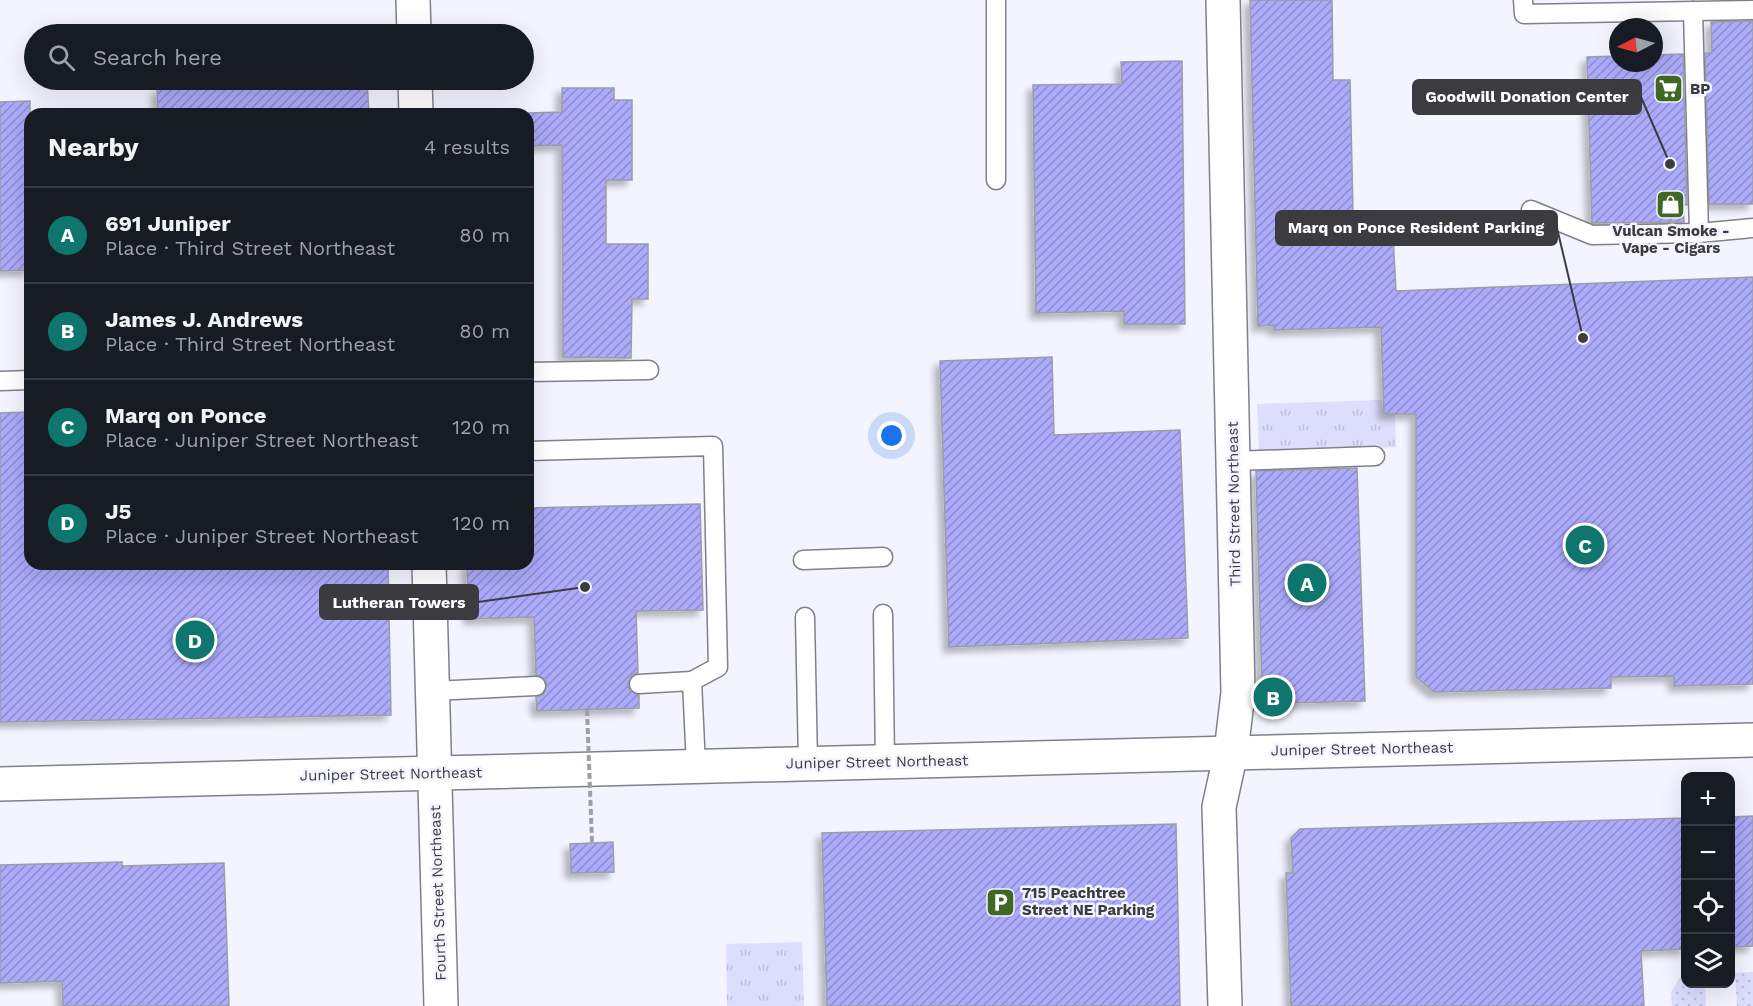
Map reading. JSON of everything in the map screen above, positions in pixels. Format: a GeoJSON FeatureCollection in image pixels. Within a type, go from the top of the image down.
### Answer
{"type":"FeatureCollection","features":[{"type":"Feature","properties":{"kind":"main road"},"geometry":{"type":"LineString","coordinates":[[413,0],[414,24]]}},
{"type":"Feature","properties":{"kind":"main road","name":"Third Street Northeast"},"geometry":{"type":"LineString","coordinates":[[1224,0],[1238,693],[1231,752],[1219,807],[1225,1006]]}},
{"type":"Feature","properties":{"kind":"main road"},"geometry":{"type":"LineString","coordinates":[[415,90],[416,108]]}},
{"type":"Feature","properties":{"kind":"main road","name":"Fourth Street Northeast"},"geometry":{"type":"LineString","coordinates":[[429,570],[441,1006]]}},
{"type":"Feature","properties":{"kind":"main road","name":"Juniper Street Northeast"},"geometry":{"type":"LineString","coordinates":[[0,784],[1753,740]]}},
{"type":"Feature","properties":{"kind":"lane"},"geometry":{"type":"LineString","coordinates":[[996,0],[996,180]]}},
{"type":"Feature","properties":{"kind":"lane"},"geometry":{"type":"LineString","coordinates":[[1523,0],[1524,14],[1753,10]]}},
{"type":"Feature","properties":{"kind":"lane"},"geometry":{"type":"LineString","coordinates":[[1693,11],[1703,64],[1706,167],[1699,232]]}},
{"type":"Feature","properties":{"kind":"lane"},"geometry":{"type":"LineString","coordinates":[[1531,210],[1592,235],[1753,228]]}},
{"type":"Feature","properties":{"kind":"lane"},"geometry":{"type":"LineString","coordinates":[[534,372],[649,370]]}},
{"type":"Feature","properties":{"kind":"lane"},"geometry":{"type":"LineString","coordinates":[[0,381],[24,380]]}},
{"type":"Feature","properties":{"kind":"lane"},"geometry":{"type":"LineString","coordinates":[[534,452],[713,446],[718,667],[692,681],[639,684]]}},
{"type":"Feature","properties":{"kind":"lane"},"geometry":{"type":"LineString","coordinates":[[1233,461],[1375,456]]}},
{"type":"Feature","properties":{"kind":"lane"},"geometry":{"type":"LineString","coordinates":[[803,560],[883,557]]}},
{"type":"Feature","properties":{"kind":"lane"},"geometry":{"type":"LineString","coordinates":[[883,614],[885,763]]}},
{"type":"Feature","properties":{"kind":"lane"},"geometry":{"type":"LineString","coordinates":[[805,617],[808,763]]}},
{"type":"Feature","properties":{"kind":"lane"},"geometry":{"type":"LineString","coordinates":[[692,681],[696,766]]}},
{"type":"Feature","properties":{"kind":"lane"},"geometry":{"type":"LineString","coordinates":[[433,691],[536,686]]}},
{"type":"Feature","properties":{"kind":"path"},"geometry":{"type":"LineString","coordinates":[[587,710],[592,842]]}},
{"type":"Feature","properties":{"kind":"green space"},"geometry":{"type":"Polygon","coordinates":[[[1383,400],[1384,414],[1395,414],[1396,447],[1259,452],[1257,404],[1383,400]]]}},
{"type":"Feature","properties":{"kind":"green space"},"geometry":{"type":"Polygon","coordinates":[[[802,942],[804,1006],[727,1006],[726,944],[802,942]]]}},
{"type":"Feature","properties":{"kind":"green space"},"geometry":{"type":"Polygon","coordinates":[[[1753,972],[1753,1006],[1737,1006],[1735,973],[1753,972]]]}},
{"type":"Feature","properties":{"kind":"green space"},"geometry":{"type":"Polygon","coordinates":[[[1681,976],[1681,988],[1705,988],[1706,1006],[1672,1006],[1671,992],[1681,976]]]}},
{"type":"Feature","properties":{"kind":"building"},"geometry":{"type":"Polygon","coordinates":[[[1250,0],[1332,0],[1333,80],[1350,80],[1353,212],[1374,211],[1374,218],[1392,217],[1396,291],[1753,277],[1753,684],[1674,686],[1674,676],[1611,677],[1611,688],[1434,692],[1416,677],[1416,414],[1384,414],[1381,327],[1274,330],[1274,325],[1258,326],[1250,0]]]}},
{"type":"Feature","properties":{"kind":"building","name":"BP"},"geometry":{"type":"Polygon","coordinates":[[[1753,21],[1753,204],[1709,204],[1705,53],[1712,53],[1711,22],[1753,21]]]}},
{"type":"Feature","properties":{"kind":"building"},"geometry":{"type":"Polygon","coordinates":[[[1683,54],[1687,205],[1683,205],[1684,222],[1592,223],[1587,57],[1609,56],[1609,72],[1663,72],[1663,55],[1683,54]]]}},
{"type":"Feature","properties":{"kind":"building"},"geometry":{"type":"Polygon","coordinates":[[[1182,61],[1185,324],[1124,324],[1124,311],[1036,313],[1033,85],[1122,84],[1121,62],[1182,61]]]}},
{"type":"Feature","properties":{"kind":"building"},"geometry":{"type":"Polygon","coordinates":[[[562,88],[614,88],[614,100],[632,100],[632,180],[606,180],[606,244],[648,244],[648,299],[632,299],[631,358],[563,357],[562,145],[534,146],[534,113],[562,112],[562,88]]]}},
{"type":"Feature","properties":{"kind":"building"},"geometry":{"type":"Polygon","coordinates":[[[157,90],[368,90],[369,108],[158,108],[157,90]]]}},
{"type":"Feature","properties":{"kind":"building"},"geometry":{"type":"Polygon","coordinates":[[[30,101],[30,108],[24,108],[24,270],[0,271],[0,102],[30,101]]]}},
{"type":"Feature","properties":{"kind":"building"},"geometry":{"type":"Polygon","coordinates":[[[1052,357],[1054,435],[1180,430],[1188,638],[949,647],[940,361],[1052,357]]]}},
{"type":"Feature","properties":{"kind":"building"},"geometry":{"type":"Polygon","coordinates":[[[24,412],[24,570],[388,570],[391,715],[0,722],[0,413],[24,412]]]}},
{"type":"Feature","properties":{"kind":"building"},"geometry":{"type":"Polygon","coordinates":[[[1357,468],[1365,701],[1288,703],[1287,684],[1262,685],[1256,471],[1357,468]]]}},
{"type":"Feature","properties":{"kind":"building"},"geometry":{"type":"Polygon","coordinates":[[[700,504],[703,610],[636,611],[638,673],[632,675],[628,684],[630,691],[639,695],[639,708],[537,711],[536,697],[543,695],[547,686],[545,679],[536,675],[534,617],[469,619],[467,570],[534,570],[534,508],[700,504]]]}},
{"type":"Feature","properties":{"kind":"building"},"geometry":{"type":"Polygon","coordinates":[[[1753,816],[1753,946],[1735,947],[1735,817],[1753,816]]]}},
{"type":"Feature","properties":{"kind":"building"},"geometry":{"type":"Polygon","coordinates":[[[1681,818],[1681,949],[1641,951],[1644,1006],[1291,1006],[1286,873],[1293,873],[1291,838],[1300,829],[1681,818]]]}},
{"type":"Feature","properties":{"kind":"building","name":"715 Peachtree Street NE Parking"},"geometry":{"type":"Polygon","coordinates":[[[1176,824],[1180,1006],[827,1006],[822,833],[1176,824]]]}},
{"type":"Feature","properties":{"kind":"building"},"geometry":{"type":"Polygon","coordinates":[[[613,842],[614,872],[571,873],[570,844],[613,842]]]}},
{"type":"Feature","properties":{"kind":"building"},"geometry":{"type":"Polygon","coordinates":[[[122,862],[122,866],[224,863],[229,1006],[63,1006],[62,981],[0,983],[0,865],[122,862]]]}},
{"type":"Feature","properties":{"kind":"place","name":"BP"},"geometry":{"type":"Point","coordinates":[1669,89]}},
{"type":"Feature","properties":{"kind":"place","name":"Goodwill Donation Center"},"geometry":{"type":"Point","coordinates":[1670,164]}},
{"type":"Feature","properties":{"kind":"place","name":"Vulcan Smoke - Vape - Cigars"},"geometry":{"type":"Point","coordinates":[1671,204]}},
{"type":"Feature","properties":{"kind":"place","name":"Marq on Ponce Resident Parking"},"geometry":{"type":"Point","coordinates":[1583,338]}},
{"type":"Feature","properties":{"kind":"place","name":"Marq on Ponce"},"geometry":{"type":"Point","coordinates":[1585,545]}},
{"type":"Feature","properties":{"kind":"place","name":"691 Juniper"},"geometry":{"type":"Point","coordinates":[1307,583]}},
{"type":"Feature","properties":{"kind":"place","name":"Lutheran Towers"},"geometry":{"type":"Point","coordinates":[585,587]}},
{"type":"Feature","properties":{"kind":"place","name":"J5"},"geometry":{"type":"Point","coordinates":[195,640]}},
{"type":"Feature","properties":{"kind":"place","name":"James J. Andrews"},"geometry":{"type":"Point","coordinates":[1273,697]}},
{"type":"Feature","properties":{"kind":"place","name":"715 Peachtree Street NE Parking"},"geometry":{"type":"Point","coordinates":[1001,902]}}]}
